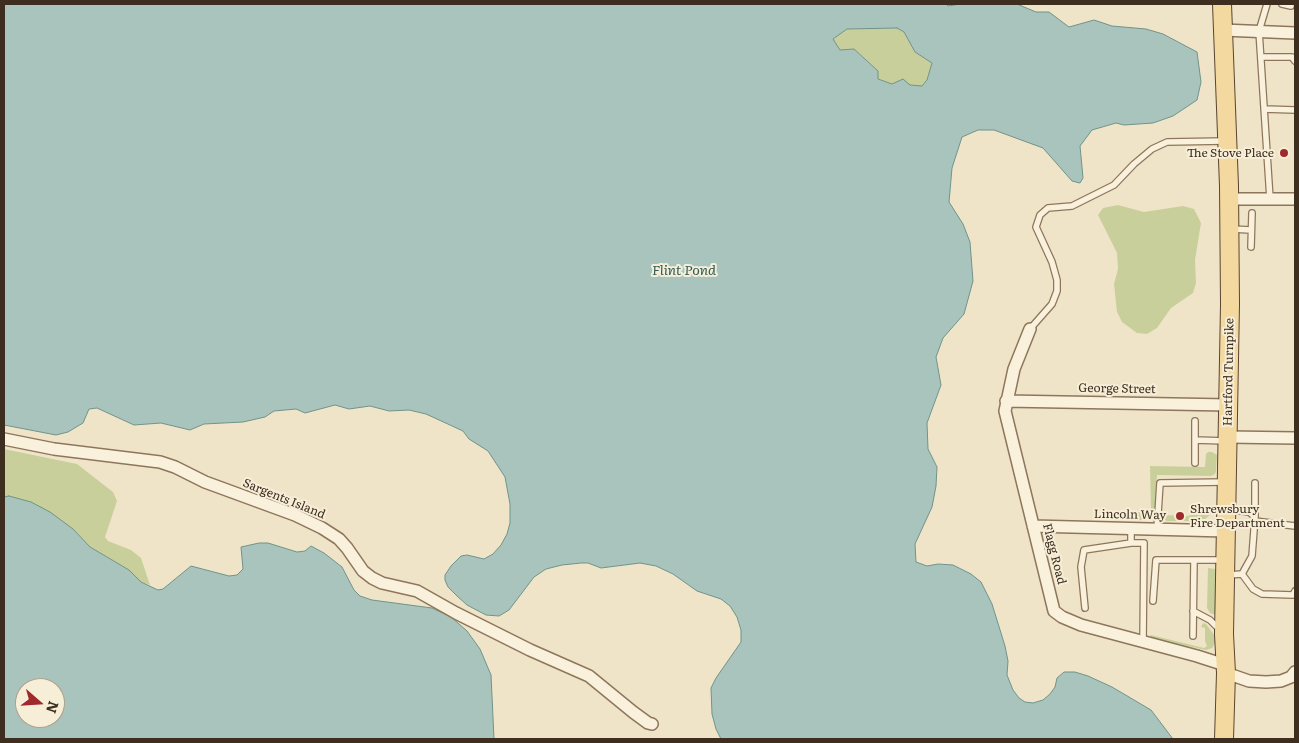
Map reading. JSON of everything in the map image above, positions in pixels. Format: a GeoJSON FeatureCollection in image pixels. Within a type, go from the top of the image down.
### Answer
{"type":"FeatureCollection","features":[{"type":"Feature","properties":{"kind":"main road","name":"Hartford Turnpike"},"geometry":{"type":"LineString","coordinates":[[1222,4],[1229,199],[1230,306],[1226,531],[1231,570],[1224,634],[1226,669],[1224,739]]}},
{"type":"Feature","properties":{"kind":"street"},"geometry":{"type":"LineString","coordinates":[[1224,30],[1295,33]]}},
{"type":"Feature","properties":{"kind":"street"},"geometry":{"type":"LineString","coordinates":[[1229,199],[1295,199]]}},
{"type":"Feature","properties":{"kind":"street","name":"Flagg Road"},"geometry":{"type":"LineString","coordinates":[[1030,328],[1014,369],[1005,411],[1054,611],[1062,617],[1081,625],[1143,642],[1226,669],[1249,681],[1281,681],[1291,677],[1295,672]]}},
{"type":"Feature","properties":{"kind":"street","name":"George Street"},"geometry":{"type":"LineString","coordinates":[[1006,401],[1228,405]]}},
{"type":"Feature","properties":{"kind":"street"},"geometry":{"type":"LineString","coordinates":[[1228,439],[1295,438]]}},
{"type":"Feature","properties":{"kind":"street","name":"Sargents Island"},"geometry":{"type":"LineString","coordinates":[[4,440],[54,449],[160,462],[215,486],[295,515],[322,528],[339,539],[363,571],[372,578],[382,583],[417,591],[508,639],[589,676],[633,712],[652,724]]}},
{"type":"Feature","properties":{"kind":"street","name":"Lincoln Way"},"geometry":{"type":"LineString","coordinates":[[1033,526],[1226,531]]}},
{"type":"Feature","properties":{"kind":"lane"},"geometry":{"type":"LineString","coordinates":[[1267,4],[1259,31],[1270,199]]}},
{"type":"Feature","properties":{"kind":"lane"},"geometry":{"type":"LineString","coordinates":[[1282,4],[1291,6]]}},
{"type":"Feature","properties":{"kind":"lane"},"geometry":{"type":"LineString","coordinates":[[1261,57],[1292,57],[1295,61]]}},
{"type":"Feature","properties":{"kind":"lane"},"geometry":{"type":"LineString","coordinates":[[1264,109],[1295,110]]}},
{"type":"Feature","properties":{"kind":"lane"},"geometry":{"type":"LineString","coordinates":[[1030,328],[1052,304],[1057,291],[1057,280],[1052,262],[1036,227],[1040,215],[1048,208],[1072,206],[1114,185],[1152,149],[1167,142],[1227,141]]}},
{"type":"Feature","properties":{"kind":"lane"},"geometry":{"type":"LineString","coordinates":[[1251,247],[1252,213]]}},
{"type":"Feature","properties":{"kind":"lane"},"geometry":{"type":"LineString","coordinates":[[1229,229],[1252,230]]}},
{"type":"Feature","properties":{"kind":"lane"},"geometry":{"type":"LineString","coordinates":[[1195,421],[1195,463]]}},
{"type":"Feature","properties":{"kind":"lane"},"geometry":{"type":"LineString","coordinates":[[1195,440],[1228,439]]}},
{"type":"Feature","properties":{"kind":"lane"},"geometry":{"type":"LineString","coordinates":[[1157,529],[1160,483],[1227,482]]}},
{"type":"Feature","properties":{"kind":"lane"},"geometry":{"type":"LineString","coordinates":[[1231,570],[1252,556],[1255,483]]}},
{"type":"Feature","properties":{"kind":"lane"},"geometry":{"type":"LineString","coordinates":[[1227,508],[1249,512],[1255,519],[1295,526]]}},
{"type":"Feature","properties":{"kind":"lane"},"geometry":{"type":"LineString","coordinates":[[1130,543],[1131,528]]}},
{"type":"Feature","properties":{"kind":"lane"},"geometry":{"type":"LineString","coordinates":[[1085,608],[1081,567],[1084,550],[1130,543],[1144,543],[1143,642]]}},
{"type":"Feature","properties":{"kind":"lane"},"geometry":{"type":"LineString","coordinates":[[1153,601],[1156,560],[1194,560],[1231,570],[1253,589],[1262,594],[1294,593]]}},
{"type":"Feature","properties":{"kind":"lane"},"geometry":{"type":"LineString","coordinates":[[1193,636],[1194,560]]}},
{"type":"Feature","properties":{"kind":"lane"},"geometry":{"type":"LineString","coordinates":[[1193,611],[1210,620],[1224,634]]}},
{"type":"Feature","properties":{"kind":"green space"},"geometry":{"type":"Polygon","coordinates":[[[897,28],[904,32],[915,52],[932,63],[927,80],[922,86],[892,84],[878,79],[878,71],[854,49],[840,50],[833,39],[847,29],[897,28]]]}},
{"type":"Feature","properties":{"kind":"green space"},"geometry":{"type":"Polygon","coordinates":[[[1118,205],[1144,212],[1183,206],[1194,209],[1201,223],[1195,260],[1196,283],[1193,293],[1171,308],[1157,328],[1147,334],[1137,333],[1122,322],[1117,312],[1114,284],[1118,269],[1117,253],[1098,215],[1103,208],[1118,205]]]}},
{"type":"Feature","properties":{"kind":"green space"},"geometry":{"type":"Polygon","coordinates":[[[4,449],[77,464],[113,492],[117,501],[105,537],[108,541],[131,550],[141,558],[150,585],[141,582],[129,570],[90,547],[73,529],[9,496],[4,497],[4,449]]]}},
{"type":"Feature","properties":{"kind":"green space"},"geometry":{"type":"Polygon","coordinates":[[[1208,452],[1217,455],[1215,474],[1211,476],[1157,475],[1154,520],[1138,520],[1138,512],[1151,510],[1150,466],[1205,467],[1206,454],[1208,452]]]}},
{"type":"Feature","properties":{"kind":"green space"},"geometry":{"type":"Polygon","coordinates":[[[1200,507],[1213,508],[1211,514],[1203,521],[1167,521],[1163,519],[1162,515],[1189,516],[1194,509],[1200,507]]]}},
{"type":"Feature","properties":{"kind":"green space"},"geometry":{"type":"Polygon","coordinates":[[[1208,568],[1215,569],[1217,572],[1216,615],[1210,613],[1207,608],[1208,568]]]}},
{"type":"Feature","properties":{"kind":"green space"},"geometry":{"type":"Polygon","coordinates":[[[1203,623],[1206,624],[1215,636],[1216,641],[1212,648],[1206,650],[1150,638],[1151,635],[1204,648],[1207,646],[1205,628],[1201,627],[1203,623]]]}},
{"type":"Feature","properties":{"kind":"water","name":"Flint Pond"},"geometry":{"type":"Polygon","coordinates":[[[4,4],[946,4],[948,6],[960,4],[1017,4],[1036,12],[1049,12],[1069,27],[1094,20],[1112,26],[1146,29],[1163,34],[1197,52],[1201,82],[1197,100],[1173,116],[1153,123],[1124,125],[1116,123],[1092,130],[1080,146],[1083,178],[1080,183],[1072,181],[1043,148],[994,130],[978,130],[962,137],[952,168],[949,202],[963,224],[970,242],[973,281],[964,314],[943,338],[936,357],[941,385],[927,423],[928,449],[937,467],[936,486],[932,507],[915,544],[916,562],[927,566],[938,564],[953,565],[971,574],[981,582],[992,604],[1005,646],[1008,661],[1007,675],[1013,690],[1019,698],[1025,702],[1033,703],[1043,700],[1055,687],[1057,678],[1064,672],[1075,672],[1112,687],[1151,710],[1173,739],[721,739],[712,714],[711,688],[741,642],[741,630],[737,617],[730,606],[721,599],[697,591],[673,574],[656,566],[640,563],[601,568],[588,563],[581,563],[546,569],[534,577],[509,610],[499,616],[486,615],[467,605],[448,587],[445,575],[461,556],[467,555],[484,559],[493,554],[501,545],[510,523],[510,504],[505,477],[488,451],[469,439],[463,431],[426,414],[409,410],[389,411],[370,406],[349,409],[335,405],[305,413],[296,409],[274,411],[265,417],[243,422],[204,424],[190,430],[161,423],[134,425],[97,408],[89,409],[83,423],[68,432],[56,435],[4,425],[4,4]],[[897,28],[847,29],[833,39],[840,50],[854,49],[878,71],[878,79],[892,84],[903,79],[910,85],[922,86],[927,80],[932,63],[915,52],[904,32],[897,28]]]}},
{"type":"Feature","properties":{"kind":"water"},"geometry":{"type":"Polygon","coordinates":[[[9,496],[31,502],[50,512],[73,529],[90,547],[129,570],[141,582],[158,590],[163,589],[191,566],[229,576],[237,575],[243,569],[241,547],[268,543],[297,552],[305,551],[311,546],[342,567],[354,590],[360,596],[372,600],[432,608],[451,617],[467,631],[480,649],[491,675],[494,739],[4,739],[4,497],[9,496]]]}},
{"type":"Feature","properties":{"kind":"place","name":"The Stove Place"},"geometry":{"type":"Point","coordinates":[1284,153]}},
{"type":"Feature","properties":{"kind":"place","name":"Shrewsbury Fire Department"},"geometry":{"type":"Point","coordinates":[1180,516]}}]}
